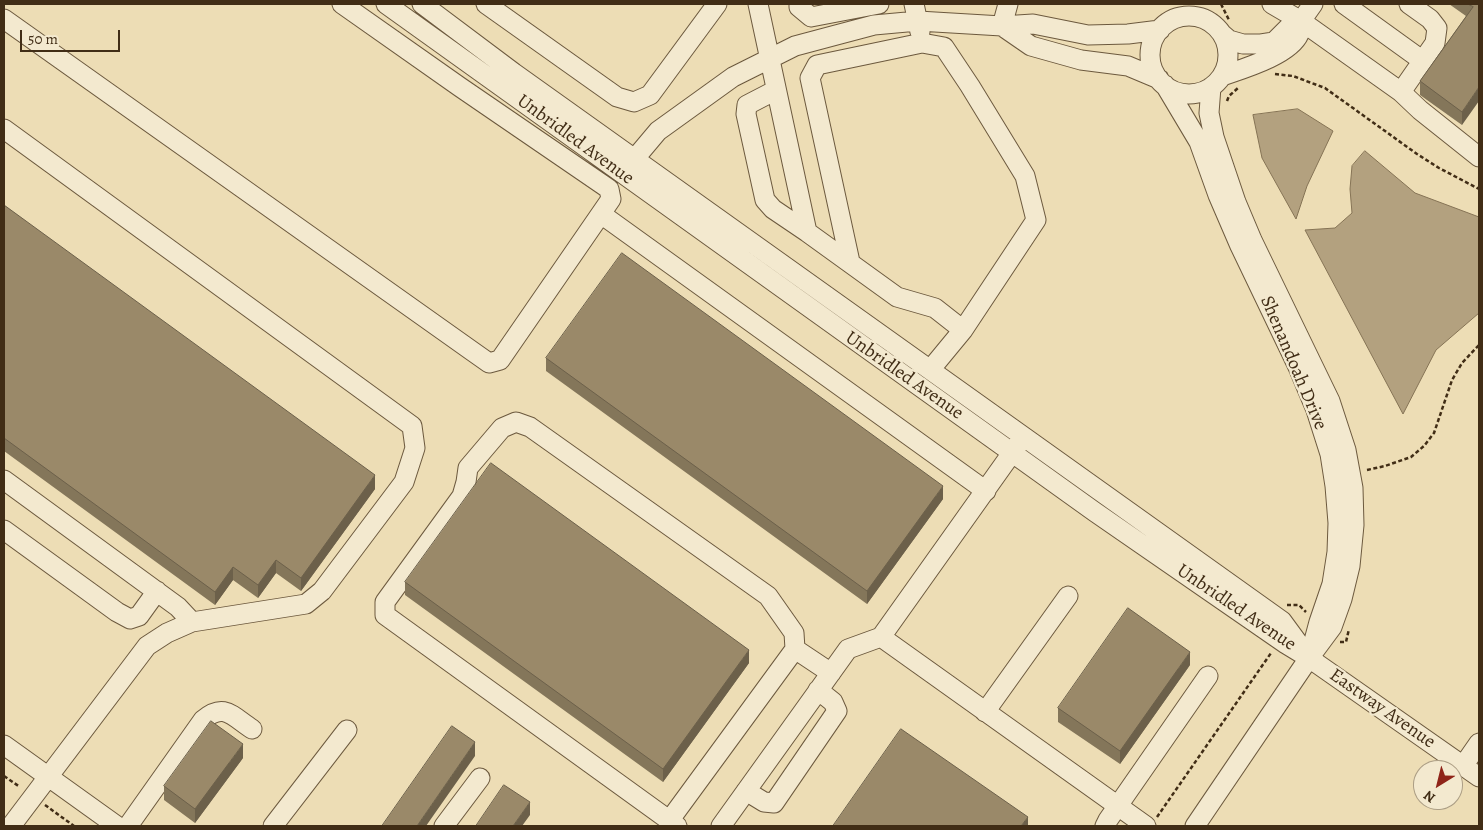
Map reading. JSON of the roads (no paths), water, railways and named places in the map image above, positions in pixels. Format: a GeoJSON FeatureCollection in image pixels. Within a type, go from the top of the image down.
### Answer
{"type":"FeatureCollection","features":[{"type":"Feature","properties":{"kind":"street"},"geometry":{"type":"LineString","coordinates":[[4,19],[489,363],[500,360],[612,199],[609,189],[460,88],[342,4]]}},
{"type":"Feature","properties":{"kind":"street","name":"Unbridled Avenue"},"geometry":{"type":"LineString","coordinates":[[386,4],[930,370],[1282,621],[1284,634]]}},
{"type":"Feature","properties":{"kind":"street","name":"Unbridled Avenue"},"geometry":{"type":"LineString","coordinates":[[422,4],[514,73],[628,167],[1012,453],[1284,634],[1309,658]]}},
{"type":"Feature","properties":{"kind":"street"},"geometry":{"type":"LineString","coordinates":[[486,4],[617,97],[634,102],[650,95],[717,4]]}},
{"type":"Feature","properties":{"kind":"street"},"geometry":{"type":"LineString","coordinates":[[758,4],[807,232]]}},
{"type":"Feature","properties":{"kind":"street"},"geometry":{"type":"LineString","coordinates":[[799,4],[799,7],[811,17],[879,4]]}},
{"type":"Feature","properties":{"kind":"street"},"geometry":{"type":"LineString","coordinates":[[1002,26],[1008,4]]}},
{"type":"Feature","properties":{"kind":"street"},"geometry":{"type":"LineString","coordinates":[[1207,4],[1229,40],[1243,44],[1262,44],[1277,47]]}},
{"type":"Feature","properties":{"kind":"street"},"geometry":{"type":"LineString","coordinates":[[1272,4],[1301,21],[1401,92],[1420,110],[1479,157]]}},
{"type":"Feature","properties":{"kind":"street"},"geometry":{"type":"LineString","coordinates":[[1002,26],[1031,46],[1081,60],[1128,66],[1162,82],[1176,91],[1188,94],[1200,92],[1216,82],[1272,57],[1288,28],[1301,21],[1313,4]]}},
{"type":"Feature","properties":{"kind":"street"},"geometry":{"type":"LineString","coordinates":[[1344,4],[1423,61]]}},
{"type":"Feature","properties":{"kind":"street"},"geometry":{"type":"LineString","coordinates":[[1401,92],[1435,43],[1437,28],[1430,19],[1409,4]]}},
{"type":"Feature","properties":{"kind":"street"},"geometry":{"type":"LineString","coordinates":[[1128,34],[1175,9]]}},
{"type":"Feature","properties":{"kind":"street"},"geometry":{"type":"LineString","coordinates":[[1162,82],[1153,68],[1150,56],[1152,44],[1175,9]]}},
{"type":"Feature","properties":{"kind":"street"},"geometry":{"type":"LineString","coordinates":[[1175,9],[1188,16],[1200,17],[1221,26],[1227,44],[1228,55],[1226,66],[1216,82]]}},
{"type":"Feature","properties":{"kind":"street"},"geometry":{"type":"LineString","coordinates":[[836,12],[846,60]]}},
{"type":"Feature","properties":{"kind":"street"},"geometry":{"type":"LineString","coordinates":[[609,189],[658,131],[733,77],[795,46],[916,12],[1002,26],[1033,24],[1088,35],[1128,34],[1160,30]]}},
{"type":"Feature","properties":{"kind":"street"},"geometry":{"type":"LineString","coordinates":[[916,12],[922,43]]}},
{"type":"Feature","properties":{"kind":"street"},"geometry":{"type":"LineString","coordinates":[[850,262],[810,78],[817,66],[922,43],[944,47],[1025,176],[1036,220],[963,330],[930,370]]}},
{"type":"Feature","properties":{"kind":"street","name":"Shenandoah Drive"},"geometry":{"type":"LineString","coordinates":[[1162,82],[1199,142],[1218,196],[1240,246],[1302,376],[1316,410],[1330,454],[1338,524],[1337,552],[1324,627]]}},
{"type":"Feature","properties":{"kind":"street","name":"Shenandoah Drive"},"geometry":{"type":"LineString","coordinates":[[1195,826],[1309,658],[1324,627],[1342,599],[1350,566],[1354,525],[1353,488],[1346,450],[1330,401],[1252,240],[1236,202],[1214,137],[1209,113],[1216,82]]}},
{"type":"Feature","properties":{"kind":"street"},"geometry":{"type":"LineString","coordinates":[[776,90],[747,105],[746,114],[765,200],[773,209],[897,297],[935,308],[963,330]]}},
{"type":"Feature","properties":{"kind":"street"},"geometry":{"type":"LineString","coordinates":[[4,129],[412,426],[414,448],[404,482],[322,592],[306,604],[192,622],[167,633],[147,646],[12,826]]}},
{"type":"Feature","properties":{"kind":"street"},"geometry":{"type":"LineString","coordinates":[[601,214],[986,491]]}},
{"type":"Feature","properties":{"kind":"street"},"geometry":{"type":"LineString","coordinates":[[516,422],[530,427],[768,596],[794,633],[796,649],[673,823],[386,615],[385,602],[462,496],[468,468],[502,428],[516,422]]}},
{"type":"Feature","properties":{"kind":"street"},"geometry":{"type":"LineString","coordinates":[[721,826],[848,649],[881,637],[1023,437]]}},
{"type":"Feature","properties":{"kind":"street"},"geometry":{"type":"LineString","coordinates":[[4,480],[178,607],[192,622]]}},
{"type":"Feature","properties":{"kind":"street"},"geometry":{"type":"LineString","coordinates":[[4,530],[130,619],[139,616],[156,591]]}},
{"type":"Feature","properties":{"kind":"street"},"geometry":{"type":"LineString","coordinates":[[985,712],[1068,596]]}},
{"type":"Feature","properties":{"kind":"street"},"geometry":{"type":"LineString","coordinates":[[881,637],[1118,806],[1150,823]]}},
{"type":"Feature","properties":{"kind":"street"},"geometry":{"type":"LineString","coordinates":[[796,649],[830,673]]}},
{"type":"Feature","properties":{"kind":"street","name":"Eastway Avenue"},"geometry":{"type":"LineString","coordinates":[[1309,658],[1454,760]]}},
{"type":"Feature","properties":{"kind":"street"},"geometry":{"type":"LineString","coordinates":[[1105,826],[1208,676]]}},
{"type":"Feature","properties":{"kind":"street"},"geometry":{"type":"LineString","coordinates":[[746,791],[764,802],[774,804],[837,711],[833,702],[818,690]]}},
{"type":"Feature","properties":{"kind":"street"},"geometry":{"type":"LineString","coordinates":[[128,826],[203,720],[211,713],[224,711],[252,729]]}},
{"type":"Feature","properties":{"kind":"street"},"geometry":{"type":"LineString","coordinates":[[273,826],[346,730]]}},
{"type":"Feature","properties":{"kind":"street"},"geometry":{"type":"LineString","coordinates":[[1463,766],[1479,743]]}},
{"type":"Feature","properties":{"kind":"street"},"geometry":{"type":"LineString","coordinates":[[4,745],[116,826]]}},
{"type":"Feature","properties":{"kind":"street","name":"Eastway Avenue"},"geometry":{"type":"LineString","coordinates":[[1463,766],[1479,777]]}},
{"type":"Feature","properties":{"kind":"street"},"geometry":{"type":"LineString","coordinates":[[444,826],[480,778]]}}]}
